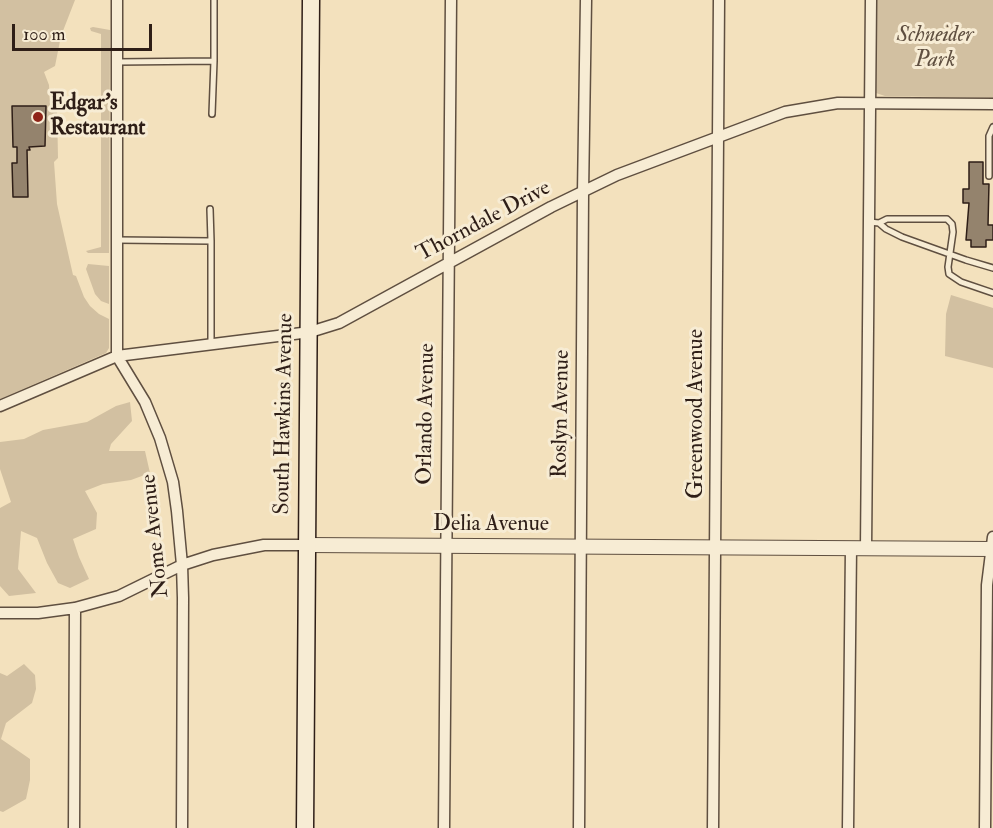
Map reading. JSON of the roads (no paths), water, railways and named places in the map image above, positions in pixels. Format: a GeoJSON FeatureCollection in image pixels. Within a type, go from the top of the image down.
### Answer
{"type":"FeatureCollection","features":[{"type":"Feature","properties":{"kind":"main road","name":"South Hawkins Avenue"},"geometry":{"type":"LineString","coordinates":[[305,828],[311,0]]}},
{"type":"Feature","properties":{"kind":"street","name":"Nome Avenue"},"geometry":{"type":"LineString","coordinates":[[117,0],[117,356],[152,416],[168,460],[177,511],[182,565],[182,828]]}},
{"type":"Feature","properties":{"kind":"street","name":"Orlando Avenue"},"geometry":{"type":"LineString","coordinates":[[444,828],[451,0]]}},
{"type":"Feature","properties":{"kind":"street","name":"Roslyn Avenue"},"geometry":{"type":"LineString","coordinates":[[579,828],[585,0]]}},
{"type":"Feature","properties":{"kind":"street","name":"Greenwood Avenue"},"geometry":{"type":"LineString","coordinates":[[713,828],[719,0]]}},
{"type":"Feature","properties":{"kind":"street"},"geometry":{"type":"LineString","coordinates":[[866,548],[874,222],[869,102],[871,0]]}},
{"type":"Feature","properties":{"kind":"street","name":"Thorndale Drive"},"geometry":{"type":"LineString","coordinates":[[0,406],[117,356],[310,332],[339,323],[551,207],[646,163],[799,108],[835,103],[869,102],[993,104]]}},
{"type":"Feature","properties":{"kind":"street","name":"Delia Avenue"},"geometry":{"type":"LineString","coordinates":[[0,613],[39,613],[75,608],[118,596],[182,565],[243,548],[306,545],[866,548],[992,545]]}},
{"type":"Feature","properties":{"kind":"street"},"geometry":{"type":"LineString","coordinates":[[985,828],[987,585],[992,545]]}},
{"type":"Feature","properties":{"kind":"street"},"geometry":{"type":"LineString","coordinates":[[848,828],[851,548]]}},
{"type":"Feature","properties":{"kind":"street"},"geometry":{"type":"LineString","coordinates":[[74,828],[75,608]]}},
{"type":"Feature","properties":{"kind":"lane"},"geometry":{"type":"LineString","coordinates":[[212,114],[214,0]]}},
{"type":"Feature","properties":{"kind":"lane"},"geometry":{"type":"LineString","coordinates":[[117,62],[214,61]]}},
{"type":"Feature","properties":{"kind":"lane"},"geometry":{"type":"LineString","coordinates":[[989,176],[989,136],[993,127]]}},
{"type":"Feature","properties":{"kind":"lane"},"geometry":{"type":"LineString","coordinates":[[210,209],[211,344]]}},
{"type":"Feature","properties":{"kind":"lane"},"geometry":{"type":"LineString","coordinates":[[874,222],[887,219],[947,219],[952,224],[953,232],[949,274],[954,279],[993,293]]}},
{"type":"Feature","properties":{"kind":"lane"},"geometry":{"type":"LineString","coordinates":[[874,222],[902,237],[993,268]]}},
{"type":"Feature","properties":{"kind":"lane"},"geometry":{"type":"LineString","coordinates":[[116,240],[211,242]]}},
{"type":"Feature","properties":{"kind":"place","name":"Edgar's Restaurant"},"geometry":{"type":"Point","coordinates":[38,117]}},
{"type":"Feature","properties":{"kind":"park label","name":"Schneider Park"},"geometry":{"type":"Point","coordinates":[935,48]}}]}
